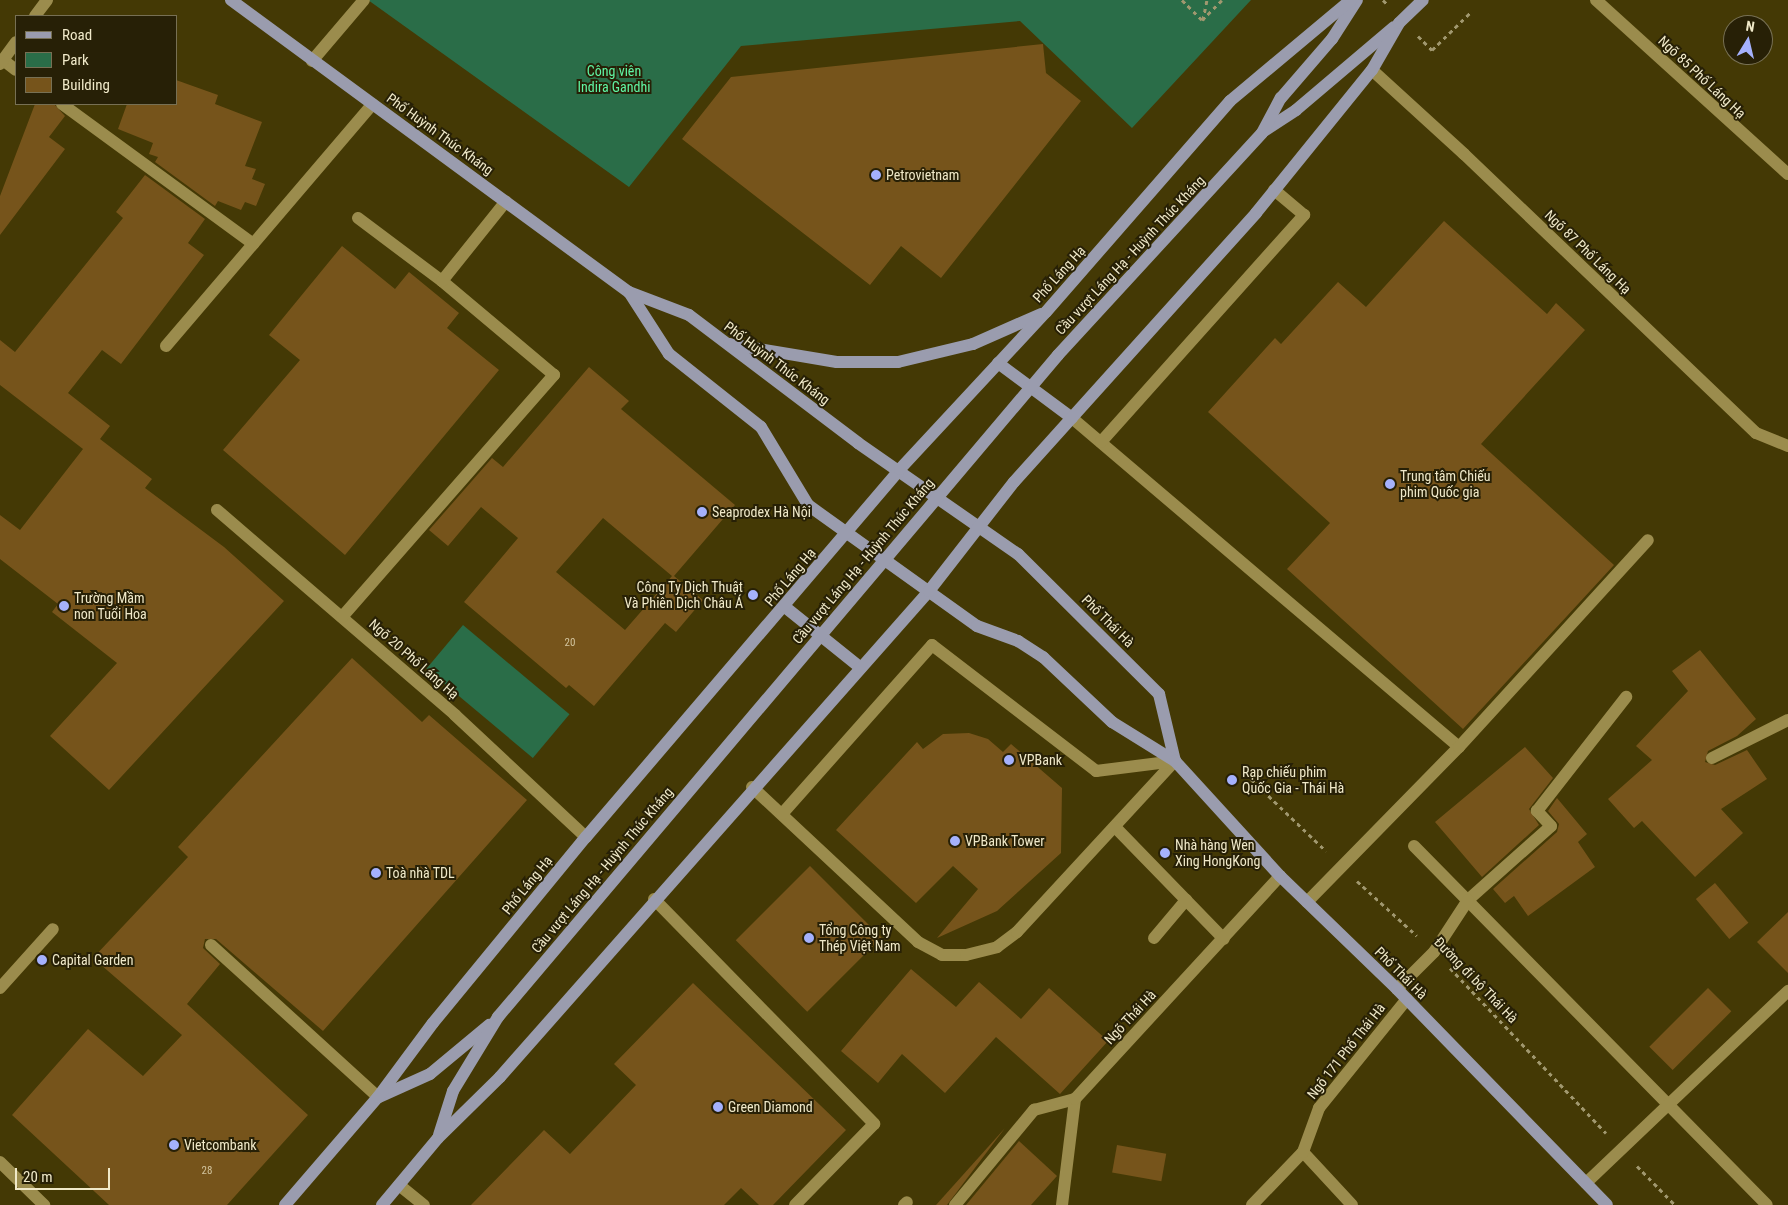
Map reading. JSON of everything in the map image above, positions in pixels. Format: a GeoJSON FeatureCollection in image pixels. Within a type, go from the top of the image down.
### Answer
{"type":"FeatureCollection","features":[{"type":"Feature","properties":{"kind":"main road","name":"Phố Láng Hạ"},"geometry":{"type":"LineString","coordinates":[[285,1205],[378,1098],[433,1022],[586,837],[785,607],[900,469],[1046,312],[1230,101],[1351,0]]}},
{"type":"Feature","properties":{"kind":"main road","name":"Cầu vượt Láng Hạ - Huỳnh Thúc Kháng"},"geometry":{"type":"LineString","coordinates":[[1262,133],[1281,98],[1332,39],[1357,0]]}},
{"type":"Feature","properties":{"kind":"main road"},"geometry":{"type":"LineString","coordinates":[[382,1205],[438,1138],[500,1077],[752,787],[929,591],[982,526],[1014,482],[1274,190],[1372,70],[1399,23],[1423,0]]}},
{"type":"Feature","properties":{"kind":"main road","name":"Phố Huỳnh Thúc Kháng"},"geometry":{"type":"LineString","coordinates":[[231,1],[629,292],[689,315],[858,443],[900,469],[982,526]]}},
{"type":"Feature","properties":{"kind":"main road","name":"Cầu vượt Láng Hạ - Huỳnh Thúc Kháng"},"geometry":{"type":"LineString","coordinates":[[438,1138],[453,1091],[498,1017],[1058,355],[1262,133],[1296,110],[1356,55],[1399,23]]}},
{"type":"Feature","properties":{"kind":"main road","name":"Phố Huỳnh Thúc Kháng"},"geometry":{"type":"LineString","coordinates":[[629,292],[669,354],[761,427],[808,505],[929,591]]}},
{"type":"Feature","properties":{"kind":"main road"},"geometry":{"type":"LineString","coordinates":[[726,344],[837,362],[898,362],[972,344],[1046,312]]}},
{"type":"Feature","properties":{"kind":"main road"},"geometry":{"type":"LineString","coordinates":[[998,363],[1072,418]]}},
{"type":"Feature","properties":{"kind":"main road","name":"Phố Thái Hà"},"geometry":{"type":"LineString","coordinates":[[982,526],[1018,554],[1159,694],[1175,760]]}},
{"type":"Feature","properties":{"kind":"main road","name":"Phố Thái Hà"},"geometry":{"type":"LineString","coordinates":[[929,591],[976,626],[1018,641],[1043,656],[1112,722],[1175,760],[1280,876],[1407,999],[1607,1205]]}},
{"type":"Feature","properties":{"kind":"main road"},"geometry":{"type":"LineString","coordinates":[[785,607],[861,668]]}},
{"type":"Feature","properties":{"kind":"main road","name":"Cầu vượt Láng Hạ - Huỳnh Thúc Kháng"},"geometry":{"type":"LineString","coordinates":[[378,1098],[430,1074],[498,1017]]}},
{"type":"Feature","properties":{"kind":"street"},"geometry":{"type":"LineString","coordinates":[[36,15],[48,0]]}},
{"type":"Feature","properties":{"kind":"street"},"geometry":{"type":"LineString","coordinates":[[312,61],[364,0]]}},
{"type":"Feature","properties":{"kind":"street","name":"Ngõ 85 Phố Láng Hạ"},"geometry":{"type":"LineString","coordinates":[[1596,0],[1788,174]]}},
{"type":"Feature","properties":{"kind":"street"},"geometry":{"type":"LineString","coordinates":[[15,43],[1,62],[15,69]]}},
{"type":"Feature","properties":{"kind":"street","name":"Ngõ 87 Phố Láng Hạ"},"geometry":{"type":"LineString","coordinates":[[1372,70],[1464,154],[1756,433],[1788,446]]}},
{"type":"Feature","properties":{"kind":"street"},"geometry":{"type":"LineString","coordinates":[[166,346],[373,104]]}},
{"type":"Feature","properties":{"kind":"street"},"geometry":{"type":"LineString","coordinates":[[63,105],[253,244]]}},
{"type":"Feature","properties":{"kind":"street"},"geometry":{"type":"LineString","coordinates":[[1101,442],[1304,215],[1274,190]]}},
{"type":"Feature","properties":{"kind":"street"},"geometry":{"type":"LineString","coordinates":[[442,281],[506,201]]}},
{"type":"Feature","properties":{"kind":"street"},"geometry":{"type":"LineString","coordinates":[[342,617],[554,374],[442,281],[358,218]]}},
{"type":"Feature","properties":{"kind":"street"},"geometry":{"type":"LineString","coordinates":[[1072,418],[1459,747]]}},
{"type":"Feature","properties":{"kind":"street","name":"Ngõ 20 Phố Láng Hạ"},"geometry":{"type":"LineString","coordinates":[[217,510],[455,715],[586,837]]}},
{"type":"Feature","properties":{"kind":"street"},"geometry":{"type":"LineString","coordinates":[[1308,902],[1459,747],[1648,540]]}},
{"type":"Feature","properties":{"kind":"street"},"geometry":{"type":"LineString","coordinates":[[782,814],[932,645],[1096,771],[1175,760]]}},
{"type":"Feature","properties":{"kind":"street"},"geometry":{"type":"LineString","coordinates":[[1397,989],[1434,952],[1468,900],[1551,826],[1537,811],[1626,697]]}},
{"type":"Feature","properties":{"kind":"street"},"geometry":{"type":"LineString","coordinates":[[1712,758],[1788,720]]}},
{"type":"Feature","properties":{"kind":"street"},"geometry":{"type":"LineString","coordinates":[[752,787],[918,942],[942,955],[966,955],[997,946],[1016,932],[1175,760]]}},
{"type":"Feature","properties":{"kind":"street"},"geometry":{"type":"LineString","coordinates":[[1115,827],[1224,939]]}},
{"type":"Feature","properties":{"kind":"street"},"geometry":{"type":"LineString","coordinates":[[1414,846],[1670,1103],[1767,1205]]}},
{"type":"Feature","properties":{"kind":"street","name":"Ngõ Thái Hà"},"geometry":{"type":"LineString","coordinates":[[1075,1098],[1224,939],[1280,876]]}},
{"type":"Feature","properties":{"kind":"street"},"geometry":{"type":"LineString","coordinates":[[654,899],[874,1124],[795,1205]]}},
{"type":"Feature","properties":{"kind":"street"},"geometry":{"type":"LineString","coordinates":[[1154,938],[1186,900]]}},
{"type":"Feature","properties":{"kind":"street"},"geometry":{"type":"LineString","coordinates":[[0,988],[53,929]]}},
{"type":"Feature","properties":{"kind":"street"},"geometry":{"type":"LineString","coordinates":[[210,945],[378,1098]]}},
{"type":"Feature","properties":{"kind":"street"},"geometry":{"type":"LineString","coordinates":[[1586,1183],[1788,991]]}},
{"type":"Feature","properties":{"kind":"street","name":"Ngõ 171 Phố Thái Hà"},"geometry":{"type":"LineString","coordinates":[[1252,1205],[1303,1152],[1319,1108],[1407,999]]}},
{"type":"Feature","properties":{"kind":"street"},"geometry":{"type":"LineString","coordinates":[[955,1205],[1034,1110],[1075,1098],[1062,1205]]}},
{"type":"Feature","properties":{"kind":"street"},"geometry":{"type":"LineString","coordinates":[[1303,1152],[1352,1205]]}},
{"type":"Feature","properties":{"kind":"street"},"geometry":{"type":"LineString","coordinates":[[0,1162],[44,1205]]}},
{"type":"Feature","properties":{"kind":"street"},"geometry":{"type":"LineString","coordinates":[[399,1185],[424,1205]]}},
{"type":"Feature","properties":{"kind":"path"},"geometry":{"type":"LineString","coordinates":[[1182,0],[1202,20]]}},
{"type":"Feature","properties":{"kind":"path"},"geometry":{"type":"LineString","coordinates":[[1202,20],[1207,0]]}},
{"type":"Feature","properties":{"kind":"path"},"geometry":{"type":"LineString","coordinates":[[1202,20],[1222,0]]}},
{"type":"Feature","properties":{"kind":"path"},"geometry":{"type":"LineString","coordinates":[[1432,50],[1471,12]]}},
{"type":"Feature","properties":{"kind":"path","name":"Đường đi bộ Thái Hà"},"geometry":{"type":"LineString","coordinates":[[1252,779],[1434,952],[1675,1205]]}},
{"type":"Feature","properties":{"kind":"green space","name":"Công viên Indira Gandhi"},"geometry":{"type":"Polygon","coordinates":[[[368,0],[1251,0],[1132,128],[1020,21],[741,46],[629,187],[368,0]]]}},
{"type":"Feature","properties":{"kind":"green space"},"geometry":{"type":"Polygon","coordinates":[[[463,625],[569,714],[533,758],[426,669],[463,625]]]}},
{"type":"Feature","properties":{"kind":"building","name":"Petrovietnam"},"geometry":{"type":"Polygon","coordinates":[[[1043,44],[1046,73],[1081,101],[941,278],[901,246],[870,285],[682,139],[731,77],[1043,44]]]}},
{"type":"Feature","properties":{"kind":"building"},"geometry":{"type":"Polygon","coordinates":[[[178,81],[218,95],[215,104],[262,122],[245,166],[256,169],[252,179],[265,184],[256,206],[245,202],[241,210],[218,201],[215,206],[155,162],[158,157],[149,154],[153,143],[118,129],[127,105],[178,105],[178,81]]]}},
{"type":"Feature","properties":{"kind":"building"},"geometry":{"type":"Polygon","coordinates":[[[35,105],[55,105],[65,116],[49,137],[65,149],[0,235],[0,196],[35,105]]]}},
{"type":"Feature","properties":{"kind":"building"},"geometry":{"type":"Polygon","coordinates":[[[145,175],[205,219],[188,243],[204,255],[121,364],[102,350],[68,393],[110,426],[100,439],[152,479],[145,488],[224,547],[284,601],[109,790],[50,736],[117,663],[52,612],[58,604],[0,559],[0,515],[20,530],[83,449],[0,385],[0,340],[15,352],[123,218],[116,212],[145,175]]]}},
{"type":"Feature","properties":{"kind":"building"},"geometry":{"type":"Polygon","coordinates":[[[1444,221],[1547,314],[1556,303],[1585,330],[1481,444],[1614,565],[1463,729],[1287,569],[1330,523],[1208,412],[1275,338],[1281,344],[1338,282],[1366,307],[1444,221]]]}},
{"type":"Feature","properties":{"kind":"building"},"geometry":{"type":"Polygon","coordinates":[[[342,246],[395,289],[409,272],[459,313],[447,328],[499,370],[345,555],[223,450],[300,360],[269,335],[342,246]]]}},
{"type":"Feature","properties":{"kind":"building"},"geometry":{"type":"Polygon","coordinates":[[[589,367],[629,401],[621,409],[735,505],[674,576],[703,600],[676,632],[665,623],[594,706],[569,685],[566,688],[464,602],[518,538],[481,507],[448,546],[429,530],[492,458],[503,467],[589,367]],[[603,518],[556,572],[625,630],[672,576],[603,518]]]}},
{"type":"Feature","properties":{"kind":"building"},"geometry":{"type":"Polygon","coordinates":[[[1700,650],[1756,719],[1737,736],[1708,751],[1705,762],[1715,765],[1747,750],[1767,779],[1721,809],[1743,833],[1695,877],[1642,821],[1634,828],[1608,799],[1652,760],[1636,746],[1688,691],[1672,671],[1700,650]]]}},
{"type":"Feature","properties":{"kind":"building"},"geometry":{"type":"Polygon","coordinates":[[[352,658],[422,722],[429,715],[527,800],[323,1031],[216,939],[205,939],[203,948],[220,964],[187,1004],[308,1115],[227,1205],[109,1205],[12,1115],[88,1029],[143,1076],[182,1035],[93,958],[188,857],[178,847],[352,658]]]}},
{"type":"Feature","properties":{"kind":"building","name":"VPBank Tower"},"geometry":{"type":"Polygon","coordinates":[[[969,733],[988,739],[1003,752],[1011,744],[1062,788],[1061,853],[997,911],[937,938],[978,889],[953,866],[916,903],[836,830],[917,742],[923,749],[943,734],[969,733]]]}},
{"type":"Feature","properties":{"kind":"building"},"geometry":{"type":"Polygon","coordinates":[[[1525,747],[1553,778],[1529,809],[1539,825],[1482,877],[1435,822],[1525,747]]]}},
{"type":"Feature","properties":{"kind":"building"},"geometry":{"type":"Polygon","coordinates":[[[1557,798],[1587,834],[1578,842],[1595,867],[1528,916],[1514,896],[1505,903],[1493,889],[1557,832],[1559,824],[1548,811],[1557,798]]]}},
{"type":"Feature","properties":{"kind":"building","name":"Tổng Công ty Thép Việt Nam"},"geometry":{"type":"Polygon","coordinates":[[[810,866],[881,937],[807,1012],[736,940],[810,866]]]}},
{"type":"Feature","properties":{"kind":"building"},"geometry":{"type":"Polygon","coordinates":[[[1715,883],[1748,923],[1729,939],[1696,899],[1715,883]]]}},
{"type":"Feature","properties":{"kind":"building"},"geometry":{"type":"Polygon","coordinates":[[[1788,912],[1788,973],[1757,942],[1788,912]]]}},
{"type":"Feature","properties":{"kind":"building"},"geometry":{"type":"Polygon","coordinates":[[[911,969],[956,1007],[979,982],[1021,1019],[1049,988],[1108,1041],[1060,1094],[996,1037],[945,1093],[902,1054],[878,1083],[841,1051],[911,969]]]}},
{"type":"Feature","properties":{"kind":"building","name":"Green Diamond"},"geometry":{"type":"Polygon","coordinates":[[[693,983],[846,1130],[773,1205],[759,1205],[741,1188],[724,1205],[471,1205],[544,1130],[570,1154],[636,1085],[614,1064],[693,983]]]}},
{"type":"Feature","properties":{"kind":"building"},"geometry":{"type":"Polygon","coordinates":[[[1708,988],[1731,1011],[1673,1070],[1649,1047],[1708,988]]]}},
{"type":"Feature","properties":{"kind":"building"},"geometry":{"type":"Polygon","coordinates":[[[1005,1128],[947,1205],[936,1205],[1005,1128]]]}},
{"type":"Feature","properties":{"kind":"building"},"geometry":{"type":"Polygon","coordinates":[[[1019,1141],[1057,1176],[1031,1205],[966,1205],[1019,1141]]]}},
{"type":"Feature","properties":{"kind":"building"},"geometry":{"type":"Polygon","coordinates":[[[1117,1145],[1166,1154],[1161,1181],[1112,1173],[1117,1145]]]}},
{"type":"Feature","properties":{"kind":"place","name":"Petrovietnam"},"geometry":{"type":"Point","coordinates":[876,175]}},
{"type":"Feature","properties":{"kind":"place","name":"Trung tâm Chiếu phim Quốc gia"},"geometry":{"type":"Point","coordinates":[1390,484]}},
{"type":"Feature","properties":{"kind":"place","name":"Seaprodex Hà Nội"},"geometry":{"type":"Point","coordinates":[702,512]}},
{"type":"Feature","properties":{"kind":"place","name":"Công Ty Dịch Thuật Và Phiên Dịch Châu Á"},"geometry":{"type":"Point","coordinates":[753,595]}},
{"type":"Feature","properties":{"kind":"place","name":"Trường Mầm non Tuổi Hoa"},"geometry":{"type":"Point","coordinates":[64,606]}},
{"type":"Feature","properties":{"kind":"place","name":"VPBank"},"geometry":{"type":"Point","coordinates":[1009,760]}},
{"type":"Feature","properties":{"kind":"place","name":"Rạp chiếu phim Quốc Gia - Thái Hà"},"geometry":{"type":"Point","coordinates":[1232,780]}},
{"type":"Feature","properties":{"kind":"place","name":"VPBank Tower"},"geometry":{"type":"Point","coordinates":[955,841]}},
{"type":"Feature","properties":{"kind":"place","name":"Nhà hàng Wen Xing HongKong"},"geometry":{"type":"Point","coordinates":[1165,853]}},
{"type":"Feature","properties":{"kind":"place","name":"Toà nhà TDL"},"geometry":{"type":"Point","coordinates":[376,873]}},
{"type":"Feature","properties":{"kind":"place","name":"Tổng Công ty Thép Việt Nam"},"geometry":{"type":"Point","coordinates":[809,938]}},
{"type":"Feature","properties":{"kind":"place","name":"Capital Garden"},"geometry":{"type":"Point","coordinates":[42,960]}},
{"type":"Feature","properties":{"kind":"place","name":"Green Diamond"},"geometry":{"type":"Point","coordinates":[718,1107]}},
{"type":"Feature","properties":{"kind":"place","name":"Vietcombank"},"geometry":{"type":"Point","coordinates":[174,1145]}}]}
